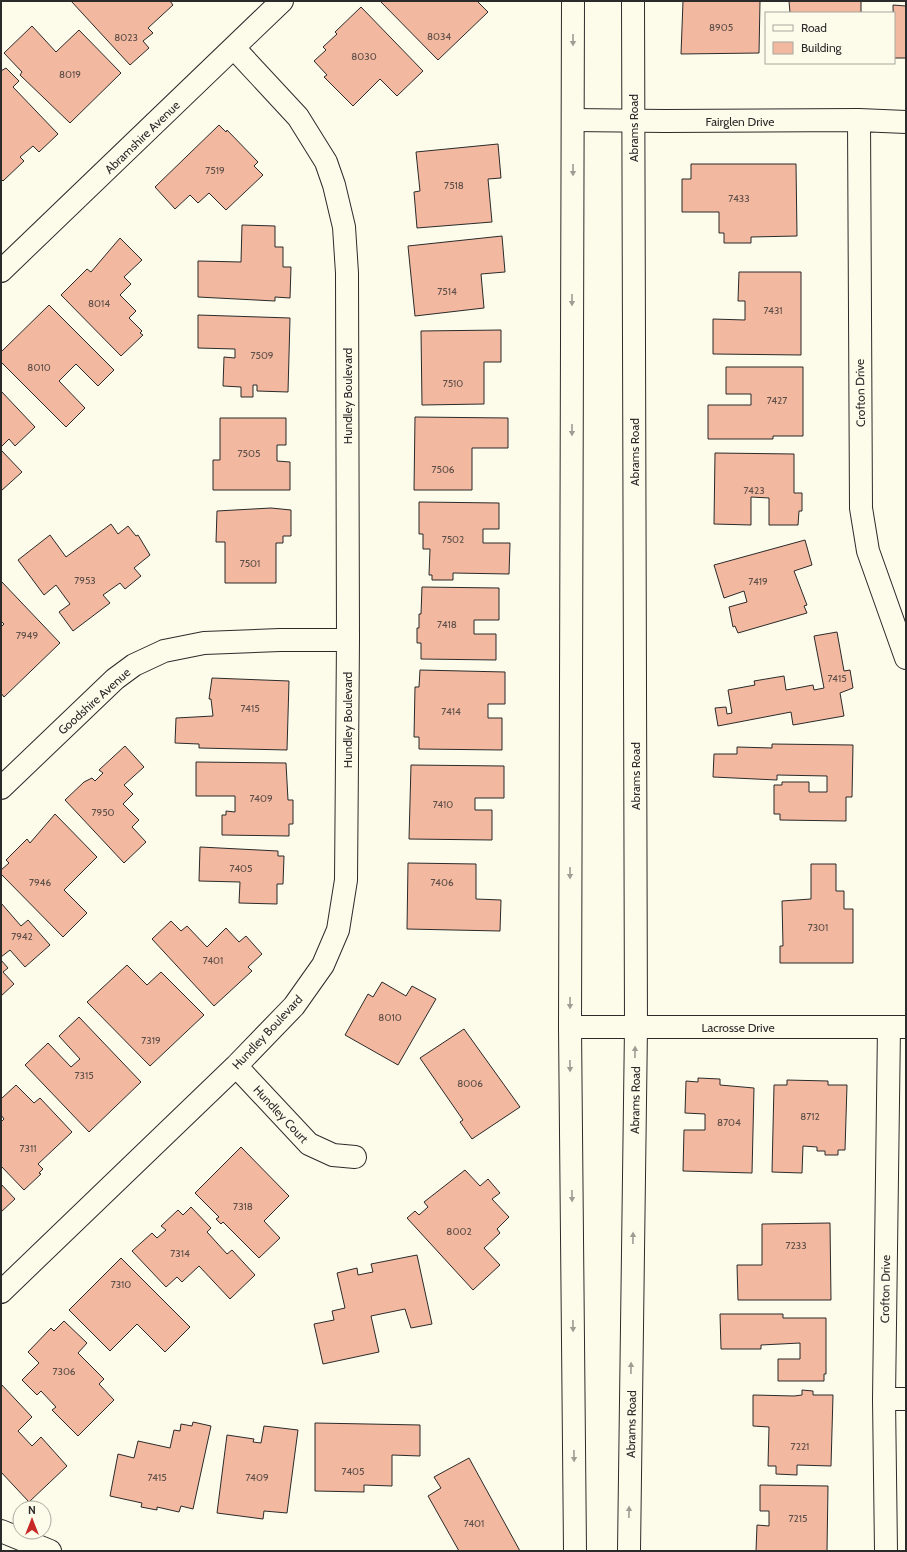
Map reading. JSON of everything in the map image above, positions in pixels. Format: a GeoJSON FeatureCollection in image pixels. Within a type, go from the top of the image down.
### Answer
{"type":"FeatureCollection","features":[{"type":"Feature","properties":{"kind":"street","name":"Abramshire Avenue"},"geometry":{"type":"LineString","coordinates":[[1,271],[282,1]]}},
{"type":"Feature","properties":{"kind":"street"},"geometry":{"type":"LineString","coordinates":[[573,1],[570,1027],[575,1551]]}},
{"type":"Feature","properties":{"kind":"street","name":"Abrams Road"},"geometry":{"type":"LineString","coordinates":[[629,1551],[636,1027],[633,1]]}},
{"type":"Feature","properties":{"kind":"street","name":"Hundley Boulevard"},"geometry":{"type":"LineString","coordinates":[[1,1292],[236,1066],[294,1006],[323,964],[338,930],[346,880],[348,640],[347,281],[344,227],[334,185],[322,156],[298,117],[234,48]]}},
{"type":"Feature","properties":{"kind":"street","name":"Fairglen Drive"},"geometry":{"type":"LineString","coordinates":[[573,120],[859,120],[906,122]]}},
{"type":"Feature","properties":{"kind":"street","name":"Crofton Drive"},"geometry":{"type":"LineString","coordinates":[[859,120],[861,508],[868,551],[906,658]]}},
{"type":"Feature","properties":{"kind":"street","name":"Goodshire Avenue"},"geometry":{"type":"LineString","coordinates":[[1,788],[116,679],[134,665],[164,651],[204,643],[280,640],[348,640]]}},
{"type":"Feature","properties":{"kind":"street","name":"Lacrosse Drive"},"geometry":{"type":"LineString","coordinates":[[570,1027],[898,1027]]}},
{"type":"Feature","properties":{"kind":"street","name":"Crofton Drive"},"geometry":{"type":"LineString","coordinates":[[886,1551],[884,1399],[898,1027]]}},
{"type":"Feature","properties":{"kind":"street","name":"Hundley Court"},"geometry":{"type":"LineString","coordinates":[[236,1066],[309,1144],[333,1155],[355,1157]]}},
{"type":"Feature","properties":{"kind":"street"},"geometry":{"type":"LineString","coordinates":[[884,1399],[906,1399]]}},
{"type":"Feature","properties":{"kind":"street"},"geometry":{"type":"LineString","coordinates":[[1,1531],[50,1551]]}},
{"type":"Feature","properties":{"kind":"building"},"geometry":{"type":"Polygon","coordinates":[[[71,1],[170,1],[173,5],[148,28],[153,33],[143,41],[149,48],[130,65],[71,1]]]}},
{"type":"Feature","properties":{"kind":"building"},"geometry":{"type":"Polygon","coordinates":[[[380,1],[477,1],[488,12],[438,60],[380,1]]]}},
{"type":"Feature","properties":{"kind":"building"},"geometry":{"type":"Polygon","coordinates":[[[683,1],[760,1],[759,53],[681,54],[683,1]]]}},
{"type":"Feature","properties":{"kind":"building"},"geometry":{"type":"Polygon","coordinates":[[[789,1],[861,1],[861,12],[790,12],[789,1]]]}},
{"type":"Feature","properties":{"kind":"building"},"geometry":{"type":"Polygon","coordinates":[[[893,5],[906,6],[906,58],[895,58],[895,12],[893,12],[893,5]]]}},
{"type":"Feature","properties":{"kind":"building"},"geometry":{"type":"Polygon","coordinates":[[[361,7],[423,71],[397,96],[380,79],[353,106],[324,77],[327,75],[314,61],[326,50],[323,47],[337,34],[335,32],[361,7]]]}},
{"type":"Feature","properties":{"kind":"building"},"geometry":{"type":"Polygon","coordinates":[[[32,26],[56,52],[79,30],[121,73],[70,123],[20,75],[22,72],[4,53],[32,26]]]}},
{"type":"Feature","properties":{"kind":"building"},"geometry":{"type":"Polygon","coordinates":[[[6,68],[19,81],[13,87],[58,134],[39,152],[33,146],[20,157],[24,161],[3,181],[1,179],[1,71],[6,68]]]}},
{"type":"Feature","properties":{"kind":"building"},"geometry":{"type":"Polygon","coordinates":[[[219,125],[226,132],[227,130],[258,162],[254,166],[263,175],[226,210],[209,193],[198,203],[190,195],[175,209],[155,187],[219,125]]]}},
{"type":"Feature","properties":{"kind":"building"},"geometry":{"type":"Polygon","coordinates":[[[498,144],[501,178],[488,179],[492,222],[417,228],[414,192],[420,191],[416,152],[498,144]]]}},
{"type":"Feature","properties":{"kind":"building"},"geometry":{"type":"Polygon","coordinates":[[[691,164],[796,164],[797,236],[751,237],[751,243],[724,243],[724,233],[719,233],[719,212],[682,212],[682,179],[691,179],[691,164]]]}},
{"type":"Feature","properties":{"kind":"building"},"geometry":{"type":"Polygon","coordinates":[[[242,225],[275,226],[275,247],[283,247],[283,267],[291,267],[290,298],[275,297],[275,301],[198,297],[198,261],[241,262],[242,225]]]}},
{"type":"Feature","properties":{"kind":"building"},"geometry":{"type":"Polygon","coordinates":[[[502,236],[505,272],[481,274],[484,308],[415,316],[408,246],[502,236]]]}},
{"type":"Feature","properties":{"kind":"building"},"geometry":{"type":"Polygon","coordinates":[[[120,238],[142,260],[124,277],[131,284],[120,295],[136,311],[129,318],[142,331],[140,333],[143,335],[121,356],[61,295],[87,269],[91,272],[120,238]]]}},
{"type":"Feature","properties":{"kind":"building"},"geometry":{"type":"Polygon","coordinates":[[[739,272],[801,272],[801,355],[713,354],[713,319],[745,320],[745,301],[738,301],[739,272]]]}},
{"type":"Feature","properties":{"kind":"building"},"geometry":{"type":"Polygon","coordinates":[[[49,305],[114,370],[98,386],[76,364],[59,381],[85,408],[66,427],[1,362],[1,352],[49,305]]]}},
{"type":"Feature","properties":{"kind":"building"},"geometry":{"type":"Polygon","coordinates":[[[198,315],[290,318],[288,392],[257,391],[257,385],[253,385],[253,397],[241,397],[241,387],[223,386],[224,357],[235,358],[235,349],[198,348],[198,315]]]}},
{"type":"Feature","properties":{"kind":"building"},"geometry":{"type":"Polygon","coordinates":[[[501,330],[501,362],[484,362],[484,404],[422,405],[421,331],[501,330]]]}},
{"type":"Feature","properties":{"kind":"building"},"geometry":{"type":"Polygon","coordinates":[[[726,367],[803,367],[803,436],[773,436],[773,439],[708,439],[708,405],[751,405],[751,394],[726,394],[726,367]]]}},
{"type":"Feature","properties":{"kind":"building"},"geometry":{"type":"Polygon","coordinates":[[[1,391],[35,427],[15,446],[9,439],[1,447],[1,391]]]}},
{"type":"Feature","properties":{"kind":"building"},"geometry":{"type":"Polygon","coordinates":[[[415,417],[508,418],[508,448],[472,448],[472,490],[414,490],[415,417]]]}},
{"type":"Feature","properties":{"kind":"building"},"geometry":{"type":"Polygon","coordinates":[[[220,418],[286,418],[286,445],[277,445],[277,461],[290,462],[290,490],[213,490],[213,460],[220,460],[220,418]]]}},
{"type":"Feature","properties":{"kind":"building"},"geometry":{"type":"Polygon","coordinates":[[[1,450],[22,472],[1,491],[1,450]]]}},
{"type":"Feature","properties":{"kind":"building"},"geometry":{"type":"Polygon","coordinates":[[[715,453],[794,454],[794,493],[802,493],[802,511],[799,511],[798,525],[769,525],[769,498],[751,497],[751,525],[714,524],[715,453]]]}},
{"type":"Feature","properties":{"kind":"building"},"geometry":{"type":"Polygon","coordinates":[[[419,502],[499,503],[499,529],[483,529],[483,543],[510,543],[509,574],[453,573],[453,580],[432,580],[432,575],[429,575],[430,549],[423,549],[423,534],[419,534],[419,502]]]}},
{"type":"Feature","properties":{"kind":"building"},"geometry":{"type":"Polygon","coordinates":[[[271,508],[291,510],[291,536],[283,536],[283,543],[276,543],[276,583],[225,583],[225,542],[216,542],[217,511],[271,508]]]}},
{"type":"Feature","properties":{"kind":"building"},"geometry":{"type":"Polygon","coordinates":[[[111,524],[118,534],[128,526],[136,536],[138,535],[150,555],[134,568],[141,576],[125,589],[120,583],[103,595],[110,603],[73,631],[59,612],[70,604],[56,585],[44,595],[18,560],[50,535],[66,557],[111,524]]]}},
{"type":"Feature","properties":{"kind":"building"},"geometry":{"type":"Polygon","coordinates":[[[805,540],[812,565],[794,571],[807,605],[804,606],[807,613],[738,633],[735,626],[733,627],[729,607],[747,602],[744,591],[724,598],[714,565],[805,540]]]}},
{"type":"Feature","properties":{"kind":"building"},"geometry":{"type":"Polygon","coordinates":[[[1,581],[60,643],[4,697],[1,693],[1,627],[4,624],[1,621],[1,581]]]}},
{"type":"Feature","properties":{"kind":"building"},"geometry":{"type":"Polygon","coordinates":[[[422,587],[499,588],[499,620],[474,620],[474,634],[496,634],[496,660],[421,659],[421,643],[417,643],[417,628],[419,628],[419,614],[421,614],[422,587]]]}},
{"type":"Feature","properties":{"kind":"building"},"geometry":{"type":"Polygon","coordinates":[[[837,632],[844,671],[850,670],[853,688],[840,693],[844,716],[793,725],[791,712],[718,726],[715,708],[726,707],[727,714],[732,713],[728,690],[755,685],[754,681],[784,676],[786,690],[813,685],[814,690],[824,688],[814,636],[837,632]]]}},
{"type":"Feature","properties":{"kind":"building"},"geometry":{"type":"Polygon","coordinates":[[[420,670],[505,672],[505,704],[488,704],[488,718],[502,718],[502,750],[419,749],[419,737],[414,737],[415,687],[419,687],[420,670]]]}},
{"type":"Feature","properties":{"kind":"building"},"geometry":{"type":"Polygon","coordinates":[[[212,678],[289,681],[287,750],[199,748],[199,744],[175,743],[176,718],[213,716],[211,699],[209,699],[212,678]]]}},
{"type":"Feature","properties":{"kind":"building"},"geometry":{"type":"Polygon","coordinates":[[[772,744],[853,745],[852,797],[846,797],[846,821],[780,820],[780,814],[774,814],[774,785],[782,785],[782,782],[809,782],[809,792],[827,792],[827,776],[777,775],[777,780],[713,777],[714,754],[737,754],[737,747],[772,748],[772,744]]]}},
{"type":"Feature","properties":{"kind":"building"},"geometry":{"type":"Polygon","coordinates":[[[125,746],[144,767],[124,785],[133,794],[123,804],[139,820],[132,827],[146,842],[124,863],[65,800],[84,782],[92,778],[95,781],[103,773],[99,770],[125,746]]]}},
{"type":"Feature","properties":{"kind":"building"},"geometry":{"type":"Polygon","coordinates":[[[196,762],[286,763],[288,800],[293,800],[293,824],[289,824],[289,836],[222,835],[222,815],[226,815],[226,811],[235,812],[235,796],[196,796],[196,762]]]}},
{"type":"Feature","properties":{"kind":"building"},"geometry":{"type":"Polygon","coordinates":[[[411,765],[504,766],[504,798],[475,798],[475,810],[492,810],[492,840],[409,839],[411,765]]]}},
{"type":"Feature","properties":{"kind":"building"},"geometry":{"type":"Polygon","coordinates":[[[55,814],[97,857],[64,890],[87,913],[63,937],[1,874],[1,870],[9,863],[6,860],[27,839],[30,843],[55,814]]]}},
{"type":"Feature","properties":{"kind":"building"},"geometry":{"type":"Polygon","coordinates":[[[200,847],[278,851],[278,856],[284,856],[283,884],[277,884],[277,904],[239,903],[240,882],[199,881],[200,847]]]}},
{"type":"Feature","properties":{"kind":"building"},"geometry":{"type":"Polygon","coordinates":[[[408,863],[476,864],[476,899],[501,900],[500,931],[407,929],[408,863]]]}},
{"type":"Feature","properties":{"kind":"building"},"geometry":{"type":"Polygon","coordinates":[[[811,864],[836,864],[836,891],[844,891],[844,909],[853,909],[853,963],[780,963],[780,946],[783,946],[782,901],[811,899],[811,864]]]}},
{"type":"Feature","properties":{"kind":"building"},"geometry":{"type":"Polygon","coordinates":[[[1,903],[21,926],[28,920],[50,945],[25,967],[10,950],[1,957],[1,903]]]}},
{"type":"Feature","properties":{"kind":"building"},"geometry":{"type":"Polygon","coordinates":[[[171,921],[181,931],[187,926],[207,947],[226,928],[239,942],[246,936],[262,954],[248,967],[252,971],[214,1006],[152,939],[171,921]]]}},
{"type":"Feature","properties":{"kind":"building"},"geometry":{"type":"Polygon","coordinates":[[[1,960],[8,968],[3,972],[14,984],[1,996],[1,960]]]}},
{"type":"Feature","properties":{"kind":"building"},"geometry":{"type":"Polygon","coordinates":[[[127,965],[147,985],[161,972],[204,1015],[150,1066],[87,1002],[127,965]]]}},
{"type":"Feature","properties":{"kind":"building"},"geometry":{"type":"Polygon","coordinates":[[[382,982],[406,996],[412,986],[436,999],[398,1065],[345,1035],[368,994],[373,997],[382,982]]]}},
{"type":"Feature","properties":{"kind":"building"},"geometry":{"type":"Polygon","coordinates":[[[79,1017],[141,1082],[89,1132],[25,1065],[48,1043],[71,1067],[80,1059],[59,1036],[79,1017]]]}},
{"type":"Feature","properties":{"kind":"building"},"geometry":{"type":"Polygon","coordinates":[[[464,1029],[520,1107],[472,1139],[460,1122],[463,1120],[420,1058],[464,1029]]]}},
{"type":"Feature","properties":{"kind":"building"},"geometry":{"type":"Polygon","coordinates":[[[698,1078],[720,1079],[720,1085],[754,1088],[752,1173],[683,1171],[684,1130],[705,1130],[705,1114],[685,1113],[686,1081],[698,1082],[698,1078]]]}},
{"type":"Feature","properties":{"kind":"building"},"geometry":{"type":"Polygon","coordinates":[[[787,1080],[828,1081],[828,1085],[847,1085],[845,1150],[838,1150],[838,1155],[825,1155],[825,1151],[817,1151],[817,1147],[803,1146],[802,1173],[772,1172],[774,1085],[787,1085],[787,1080]]]}},
{"type":"Feature","properties":{"kind":"building"},"geometry":{"type":"Polygon","coordinates":[[[16,1085],[34,1103],[40,1098],[72,1132],[38,1164],[43,1169],[39,1173],[41,1174],[24,1190],[1,1166],[1,1122],[4,1119],[1,1115],[1,1099],[16,1085]]]}},
{"type":"Feature","properties":{"kind":"building"},"geometry":{"type":"Polygon","coordinates":[[[241,1147],[289,1196],[264,1221],[280,1238],[259,1258],[223,1222],[221,1224],[216,1219],[219,1217],[195,1193],[241,1147]]]}},
{"type":"Feature","properties":{"kind":"building"},"geometry":{"type":"Polygon","coordinates":[[[465,1170],[480,1186],[488,1179],[500,1193],[492,1199],[509,1217],[497,1229],[500,1233],[484,1248],[500,1265],[473,1290],[407,1218],[415,1211],[419,1215],[428,1207],[424,1202],[465,1170]]]}},
{"type":"Feature","properties":{"kind":"building"},"geometry":{"type":"Polygon","coordinates":[[[1,1184],[15,1199],[1,1212],[1,1184]]]}},
{"type":"Feature","properties":{"kind":"building"},"geometry":{"type":"Polygon","coordinates":[[[191,1207],[211,1228],[207,1232],[227,1254],[232,1250],[255,1275],[230,1299],[199,1266],[182,1282],[177,1277],[166,1287],[132,1251],[152,1233],[157,1238],[166,1230],[161,1226],[178,1210],[183,1215],[191,1207]]]}},
{"type":"Feature","properties":{"kind":"building"},"geometry":{"type":"Polygon","coordinates":[[[830,1223],[831,1300],[738,1300],[737,1265],[762,1265],[762,1224],[830,1223]]]}},
{"type":"Feature","properties":{"kind":"building"},"geometry":{"type":"Polygon","coordinates":[[[417,1255],[432,1324],[411,1328],[405,1309],[371,1316],[379,1352],[323,1364],[314,1324],[334,1320],[332,1311],[345,1308],[337,1273],[357,1268],[358,1275],[373,1272],[371,1264],[417,1255]]]}},
{"type":"Feature","properties":{"kind":"building"},"geometry":{"type":"Polygon","coordinates":[[[121,1258],[190,1327],[165,1352],[137,1324],[110,1351],[69,1310],[121,1258]]]}},
{"type":"Feature","properties":{"kind":"building"},"geometry":{"type":"Polygon","coordinates":[[[720,1314],[783,1314],[783,1318],[826,1318],[826,1374],[824,1374],[824,1381],[778,1381],[778,1359],[800,1359],[800,1343],[761,1345],[761,1349],[721,1349],[720,1314]]]}},
{"type":"Feature","properties":{"kind":"building"},"geometry":{"type":"Polygon","coordinates":[[[64,1321],[87,1343],[78,1353],[104,1379],[99,1384],[114,1400],[78,1436],[52,1410],[56,1407],[41,1391],[37,1395],[22,1380],[39,1363],[28,1352],[51,1328],[54,1331],[64,1321]]]}},
{"type":"Feature","properties":{"kind":"building"},"geometry":{"type":"Polygon","coordinates":[[[1,1384],[32,1417],[18,1431],[32,1446],[41,1437],[67,1466],[31,1500],[27,1500],[1,1472],[1,1384]]]}},
{"type":"Feature","properties":{"kind":"building"},"geometry":{"type":"Polygon","coordinates":[[[802,1390],[813,1391],[813,1395],[833,1395],[831,1466],[797,1465],[797,1475],[776,1474],[776,1466],[768,1466],[769,1427],[753,1426],[753,1395],[794,1396],[802,1395],[802,1390]]]}},
{"type":"Feature","properties":{"kind":"building"},"geometry":{"type":"Polygon","coordinates":[[[193,1422],[211,1426],[193,1509],[181,1506],[179,1512],[157,1507],[157,1510],[141,1507],[142,1503],[110,1496],[118,1454],[134,1458],[138,1441],[170,1448],[174,1430],[180,1431],[181,1424],[192,1426],[193,1422]]]}},
{"type":"Feature","properties":{"kind":"building"},"geometry":{"type":"Polygon","coordinates":[[[315,1423],[420,1425],[420,1456],[392,1455],[392,1486],[364,1485],[364,1492],[315,1491],[315,1423]]]}},
{"type":"Feature","properties":{"kind":"building"},"geometry":{"type":"Polygon","coordinates":[[[264,1426],[298,1430],[287,1513],[264,1511],[263,1519],[217,1513],[227,1435],[254,1439],[253,1442],[261,1443],[264,1426]]]}},
{"type":"Feature","properties":{"kind":"building"},"geometry":{"type":"Polygon","coordinates":[[[469,1458],[520,1551],[459,1551],[428,1496],[441,1488],[434,1477],[469,1458]]]}},
{"type":"Feature","properties":{"kind":"building"},"geometry":{"type":"Polygon","coordinates":[[[760,1485],[828,1486],[827,1551],[756,1551],[757,1525],[769,1526],[769,1511],[760,1511],[760,1485]]]}}]}
